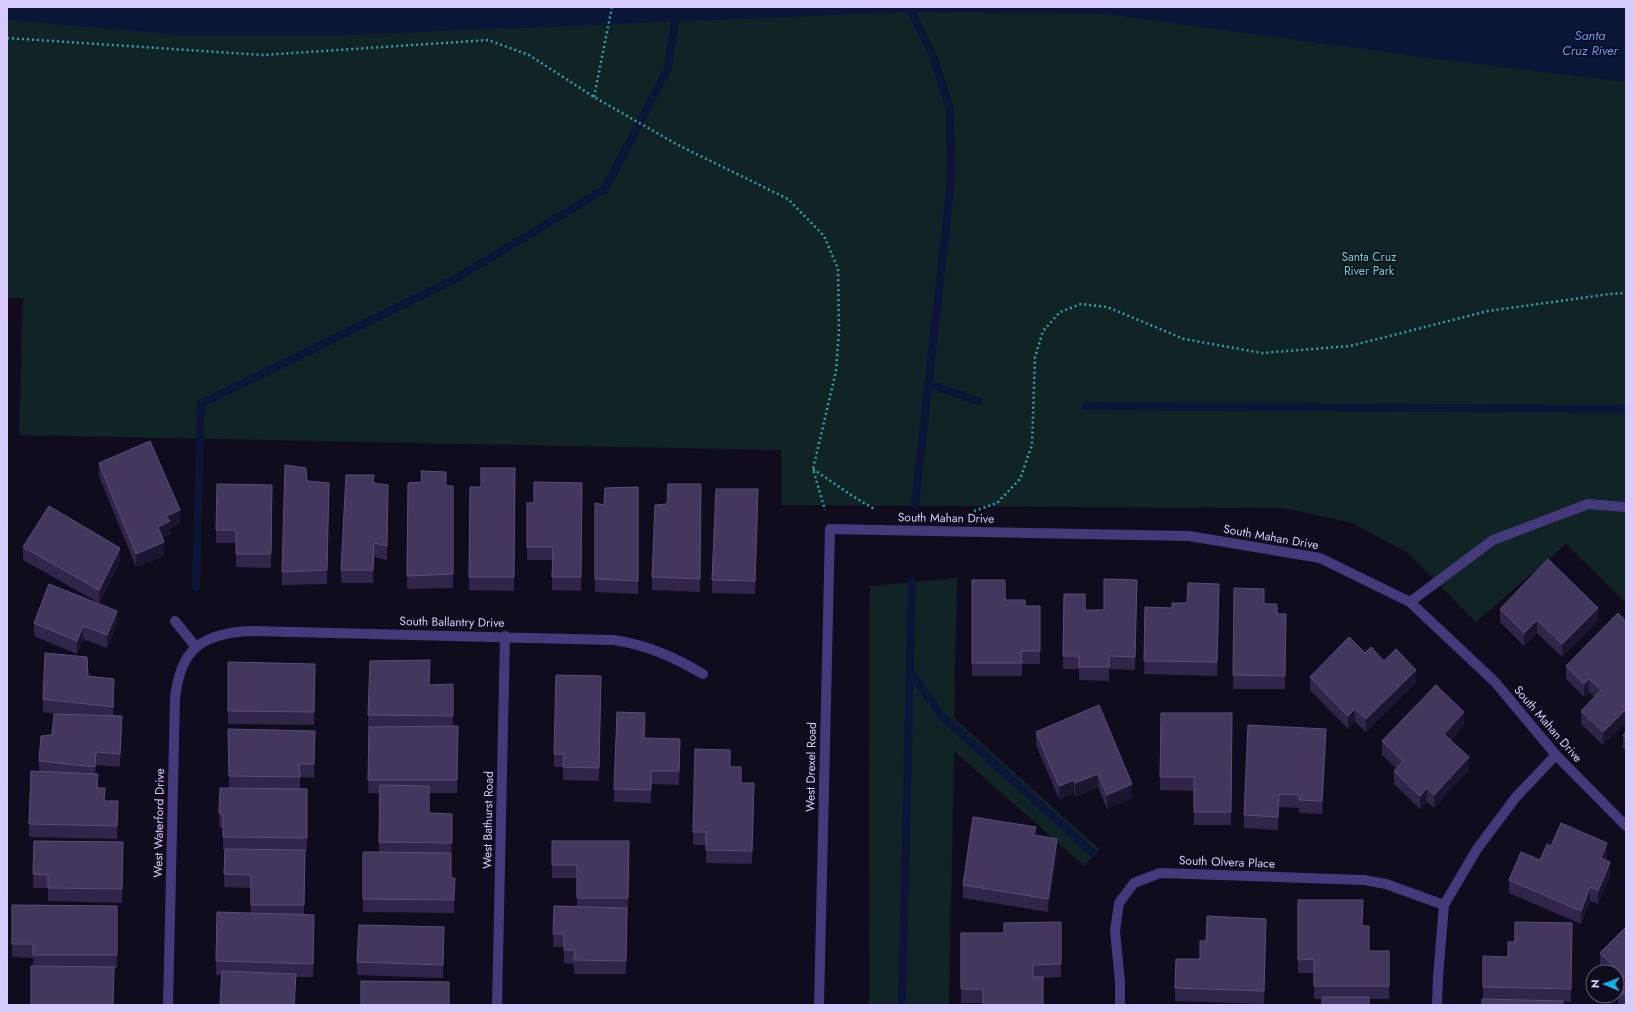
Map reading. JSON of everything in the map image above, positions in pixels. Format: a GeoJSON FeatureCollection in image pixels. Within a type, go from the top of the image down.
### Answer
{"type":"FeatureCollection","features":[{"type":"Feature","properties":{"kind":"street"},"geometry":{"type":"LineString","coordinates":[[1410,602],[1493,540],[1588,504],[1626,507]]}},
{"type":"Feature","properties":{"kind":"street","name":"South Mahan Drive"},"geometry":{"type":"LineString","coordinates":[[830,529],[1189,536],[1320,558],[1410,602],[1495,682],[1556,755],[1626,826]]}},
{"type":"Feature","properties":{"kind":"street","name":"West Drexel Road"},"geometry":{"type":"LineString","coordinates":[[819,1005],[830,529]]}},
{"type":"Feature","properties":{"kind":"street"},"geometry":{"type":"LineString","coordinates":[[175,621],[196,647]]}},
{"type":"Feature","properties":{"kind":"street","name":"South Ballantry Drive"},"geometry":{"type":"LineString","coordinates":[[196,647],[212,637],[230,632],[249,631],[505,636],[614,640],[638,644],[661,652],[703,674]]}},
{"type":"Feature","properties":{"kind":"street","name":"West Bathurst Road"},"geometry":{"type":"LineString","coordinates":[[497,1005],[505,636]]}},
{"type":"Feature","properties":{"kind":"street","name":"West Waterford Drive"},"geometry":{"type":"LineString","coordinates":[[168,1005],[175,699],[177,680],[183,661],[196,647]]}},
{"type":"Feature","properties":{"kind":"street"},"geometry":{"type":"LineString","coordinates":[[1437,1005],[1444,905],[1477,849],[1516,797],[1556,755]]}},
{"type":"Feature","properties":{"kind":"street","name":"South Olvera Place"},"geometry":{"type":"LineString","coordinates":[[1120,1005],[1120,982],[1115,931],[1119,903],[1134,883],[1160,873],[1364,880],[1386,884],[1444,905]]}},
{"type":"Feature","properties":{"kind":"path"},"geometry":{"type":"LineString","coordinates":[[594,97],[612,7]]}},
{"type":"Feature","properties":{"kind":"path"},"geometry":{"type":"LineString","coordinates":[[7,38],[263,55],[488,40],[528,55],[594,97],[655,132],[788,199],[824,236],[838,269],[839,330],[836,371],[813,469],[830,529]]}},
{"type":"Feature","properties":{"kind":"path"},"geometry":{"type":"LineString","coordinates":[[972,512],[997,503],[1020,479],[1032,445],[1034,357],[1043,331],[1060,312],[1081,304],[1107,307],[1184,339],[1262,353],[1350,346],[1488,311],[1626,293]]}},
{"type":"Feature","properties":{"kind":"path"},"geometry":{"type":"LineString","coordinates":[[813,469],[854,497],[880,512]]}},
{"type":"Feature","properties":{"kind":"green space","name":"Santa Cruz River Park"},"geometry":{"type":"Polygon","coordinates":[[[7,7],[1626,7],[1626,603],[1566,544],[1476,622],[1408,553],[1352,523],[1284,508],[781,505],[781,450],[19,435],[23,298],[7,298],[7,7]]]}},
{"type":"Feature","properties":{"kind":"green space"},"geometry":{"type":"Polygon","coordinates":[[[957,578],[954,718],[1099,849],[1084,866],[954,751],[949,1005],[869,1005],[870,586],[957,578]]]}},
{"type":"Feature","properties":{"kind":"water","name":"Santa Cruz River"},"geometry":{"type":"Polygon","coordinates":[[[7,7],[1626,7],[1626,82],[1436,59],[1106,14],[911,12],[347,35],[180,35],[7,20],[7,7]]]}},
{"type":"Feature","properties":{"kind":"building"},"geometry":{"type":"Polygon","coordinates":[[[150,441],[180,510],[166,516],[170,521],[158,527],[164,542],[136,554],[99,463],[150,441]]]}},
{"type":"Feature","properties":{"kind":"building"},"geometry":{"type":"Polygon","coordinates":[[[285,465],[306,468],[307,481],[329,483],[327,570],[282,572],[285,465]]]}},
{"type":"Feature","properties":{"kind":"building"},"geometry":{"type":"Polygon","coordinates":[[[481,468],[515,468],[514,577],[469,577],[470,487],[481,487],[481,468]]]}},
{"type":"Feature","properties":{"kind":"building"},"geometry":{"type":"Polygon","coordinates":[[[421,471],[446,472],[446,486],[453,486],[453,574],[407,576],[408,483],[422,482],[421,471]]]}},
{"type":"Feature","properties":{"kind":"building"},"geometry":{"type":"Polygon","coordinates":[[[346,475],[374,475],[373,483],[388,485],[387,546],[374,543],[373,570],[341,570],[346,475]]]}},
{"type":"Feature","properties":{"kind":"building"},"geometry":{"type":"Polygon","coordinates":[[[534,482],[582,483],[581,577],[552,577],[553,547],[527,547],[527,503],[534,503],[534,482]]]}},
{"type":"Feature","properties":{"kind":"building"},"geometry":{"type":"Polygon","coordinates":[[[217,484],[272,485],[271,554],[236,554],[236,530],[216,530],[217,484]]]}},
{"type":"Feature","properties":{"kind":"building"},"geometry":{"type":"Polygon","coordinates":[[[668,484],[701,484],[700,579],[652,577],[655,505],[667,504],[668,484]]]}},
{"type":"Feature","properties":{"kind":"building"},"geometry":{"type":"Polygon","coordinates":[[[638,487],[638,581],[595,579],[595,503],[604,505],[605,488],[638,487]]]}},
{"type":"Feature","properties":{"kind":"building"},"geometry":{"type":"Polygon","coordinates":[[[716,489],[758,489],[755,581],[712,580],[716,489]]]}},
{"type":"Feature","properties":{"kind":"building"},"geometry":{"type":"Polygon","coordinates":[[[49,506],[120,548],[99,590],[23,547],[49,506]]]}},
{"type":"Feature","properties":{"kind":"building"},"geometry":{"type":"Polygon","coordinates":[[[1548,559],[1598,608],[1562,644],[1537,620],[1524,633],[1500,609],[1548,559]]]}},
{"type":"Feature","properties":{"kind":"building"},"geometry":{"type":"Polygon","coordinates":[[[1104,579],[1137,580],[1135,657],[1109,656],[1109,667],[1079,667],[1079,656],[1063,656],[1064,594],[1085,594],[1085,610],[1104,610],[1104,579]]]}},
{"type":"Feature","properties":{"kind":"building"},"geometry":{"type":"Polygon","coordinates":[[[972,580],[1005,580],[1005,600],[1025,600],[1025,606],[1040,606],[1040,651],[1021,651],[1022,663],[972,663],[972,580]]]}},
{"type":"Feature","properties":{"kind":"building"},"geometry":{"type":"Polygon","coordinates":[[[1188,583],[1219,584],[1217,662],[1144,661],[1145,607],[1172,608],[1172,603],[1187,603],[1188,583]]]}},
{"type":"Feature","properties":{"kind":"building"},"geometry":{"type":"Polygon","coordinates":[[[49,584],[117,611],[107,635],[83,626],[77,641],[34,623],[49,584]]]}},
{"type":"Feature","properties":{"kind":"building"},"geometry":{"type":"Polygon","coordinates":[[[1234,588],[1264,589],[1264,604],[1277,604],[1277,614],[1286,614],[1285,676],[1233,675],[1234,588]]]}},
{"type":"Feature","properties":{"kind":"building"},"geometry":{"type":"Polygon","coordinates":[[[1618,613],[1626,621],[1626,709],[1603,732],[1581,711],[1601,690],[1589,679],[1584,684],[1566,666],[1618,613]]]}},
{"type":"Feature","properties":{"kind":"building"},"geometry":{"type":"Polygon","coordinates":[[[1349,637],[1365,653],[1371,647],[1384,661],[1396,649],[1416,670],[1366,719],[1355,709],[1348,716],[1310,677],[1349,637]]]}},
{"type":"Feature","properties":{"kind":"building"},"geometry":{"type":"Polygon","coordinates":[[[45,653],[87,657],[88,676],[114,679],[113,707],[43,699],[45,653]]]}},
{"type":"Feature","properties":{"kind":"building"},"geometry":{"type":"Polygon","coordinates":[[[430,660],[429,685],[453,684],[453,716],[368,715],[370,661],[430,660]]]}},
{"type":"Feature","properties":{"kind":"building"},"geometry":{"type":"Polygon","coordinates":[[[228,662],[315,664],[314,712],[228,711],[228,662]]]}},
{"type":"Feature","properties":{"kind":"building"},"geometry":{"type":"Polygon","coordinates":[[[556,675],[601,676],[599,768],[563,767],[564,754],[554,754],[556,675]]]}},
{"type":"Feature","properties":{"kind":"building"},"geometry":{"type":"Polygon","coordinates":[[[1436,685],[1464,712],[1444,734],[1469,757],[1434,795],[1427,788],[1420,796],[1394,771],[1403,761],[1382,741],[1436,685]]]}},
{"type":"Feature","properties":{"kind":"building"},"geometry":{"type":"Polygon","coordinates":[[[1099,705],[1132,784],[1107,795],[1098,774],[1075,783],[1074,780],[1059,786],[1036,732],[1099,705]]]}},
{"type":"Feature","properties":{"kind":"building"},"geometry":{"type":"Polygon","coordinates":[[[617,712],[645,713],[644,738],[680,739],[679,771],[651,771],[651,790],[614,789],[617,712]]]}},
{"type":"Feature","properties":{"kind":"building"},"geometry":{"type":"Polygon","coordinates":[[[1161,713],[1232,713],[1231,812],[1194,812],[1194,777],[1160,777],[1161,713]]]}},
{"type":"Feature","properties":{"kind":"building"},"geometry":{"type":"Polygon","coordinates":[[[54,714],[122,716],[120,754],[96,752],[95,767],[39,761],[41,736],[52,735],[54,714]]]}},
{"type":"Feature","properties":{"kind":"building"},"geometry":{"type":"Polygon","coordinates":[[[1248,725],[1326,729],[1322,801],[1299,800],[1299,795],[1279,794],[1278,817],[1244,815],[1248,725]]]}},
{"type":"Feature","properties":{"kind":"building"},"geometry":{"type":"Polygon","coordinates":[[[458,726],[457,780],[368,780],[369,727],[458,726]]]}},
{"type":"Feature","properties":{"kind":"building"},"geometry":{"type":"Polygon","coordinates":[[[228,729],[315,731],[314,764],[299,764],[300,777],[229,776],[228,729]]]}},
{"type":"Feature","properties":{"kind":"building"},"geometry":{"type":"Polygon","coordinates":[[[695,749],[730,750],[730,767],[741,767],[741,783],[754,783],[752,851],[706,850],[706,832],[693,832],[695,749]]]}},
{"type":"Feature","properties":{"kind":"building"},"geometry":{"type":"Polygon","coordinates":[[[31,771],[98,774],[97,788],[105,788],[104,801],[118,801],[117,826],[29,824],[31,771]]]}},
{"type":"Feature","properties":{"kind":"building"},"geometry":{"type":"Polygon","coordinates":[[[380,785],[429,786],[429,813],[452,814],[452,843],[379,842],[380,785]]]}},
{"type":"Feature","properties":{"kind":"building"},"geometry":{"type":"Polygon","coordinates":[[[220,788],[307,789],[307,838],[223,837],[223,815],[219,813],[220,788]]]}},
{"type":"Feature","properties":{"kind":"building"},"geometry":{"type":"Polygon","coordinates":[[[973,817],[1036,827],[1034,835],[1057,839],[1048,899],[963,885],[973,817]]]}},
{"type":"Feature","properties":{"kind":"building"},"geometry":{"type":"Polygon","coordinates":[[[1561,823],[1607,843],[1601,858],[1610,862],[1598,891],[1590,887],[1581,911],[1509,880],[1521,852],[1540,860],[1547,844],[1551,846],[1561,823]]]}},
{"type":"Feature","properties":{"kind":"building"},"geometry":{"type":"Polygon","coordinates":[[[34,841],[123,842],[122,889],[48,888],[48,875],[33,874],[34,841]]]}},
{"type":"Feature","properties":{"kind":"building"},"geometry":{"type":"Polygon","coordinates":[[[552,841],[629,841],[628,898],[577,898],[577,865],[552,865],[552,841]]]}},
{"type":"Feature","properties":{"kind":"building"},"geometry":{"type":"Polygon","coordinates":[[[225,849],[305,850],[304,905],[251,905],[251,875],[224,874],[225,849]]]}},
{"type":"Feature","properties":{"kind":"building"},"geometry":{"type":"Polygon","coordinates":[[[363,852],[451,853],[451,878],[455,878],[454,900],[363,899],[363,852]]]}},
{"type":"Feature","properties":{"kind":"building"},"geometry":{"type":"Polygon","coordinates":[[[1298,900],[1363,900],[1362,926],[1369,926],[1369,951],[1389,951],[1389,986],[1314,986],[1314,959],[1298,960],[1298,900]]]}},
{"type":"Feature","properties":{"kind":"building"},"geometry":{"type":"Polygon","coordinates":[[[12,905],[117,906],[117,955],[33,955],[33,944],[12,944],[12,905]]]}},
{"type":"Feature","properties":{"kind":"building"},"geometry":{"type":"Polygon","coordinates":[[[554,906],[627,908],[626,961],[574,960],[575,950],[564,950],[564,934],[553,934],[554,906]]]}},
{"type":"Feature","properties":{"kind":"building"},"geometry":{"type":"Polygon","coordinates":[[[217,912],[314,915],[313,964],[216,961],[217,912]]]}},
{"type":"Feature","properties":{"kind":"building"},"geometry":{"type":"Polygon","coordinates":[[[1207,916],[1266,919],[1264,991],[1175,988],[1176,959],[1200,959],[1200,941],[1206,941],[1207,916]]]}},
{"type":"Feature","properties":{"kind":"building"},"geometry":{"type":"Polygon","coordinates":[[[1061,922],[1061,964],[1033,965],[1033,977],[1043,977],[1043,1005],[983,1005],[983,989],[961,989],[961,933],[1004,933],[1004,923],[1061,922]]]}},
{"type":"Feature","properties":{"kind":"building"},"geometry":{"type":"Polygon","coordinates":[[[1515,922],[1572,923],[1571,989],[1483,987],[1483,956],[1508,957],[1508,942],[1515,942],[1515,922]]]}},
{"type":"Feature","properties":{"kind":"building"},"geometry":{"type":"Polygon","coordinates":[[[359,925],[444,927],[443,965],[357,962],[359,925]]]}},
{"type":"Feature","properties":{"kind":"building"},"geometry":{"type":"Polygon","coordinates":[[[1626,927],[1626,979],[1625,964],[1611,964],[1600,953],[1626,927]]]}},
{"type":"Feature","properties":{"kind":"building"},"geometry":{"type":"Polygon","coordinates":[[[31,966],[114,967],[113,1005],[31,1005],[31,966]]]}},
{"type":"Feature","properties":{"kind":"building"},"geometry":{"type":"Polygon","coordinates":[[[222,971],[296,974],[294,1005],[220,1004],[222,971]]]}},
{"type":"Feature","properties":{"kind":"building"},"geometry":{"type":"Polygon","coordinates":[[[361,981],[449,982],[449,1005],[361,1005],[361,981]]]}},
{"type":"Feature","properties":{"kind":"building"},"geometry":{"type":"Polygon","coordinates":[[[1626,981],[1626,998],[1625,997],[1626,981]]]}},
{"type":"Feature","properties":{"kind":"building"},"geometry":{"type":"Polygon","coordinates":[[[1322,997],[1369,997],[1369,1005],[1322,1005],[1322,997]]]}},
{"type":"Feature","properties":{"kind":"building"},"geometry":{"type":"Polygon","coordinates":[[[1482,999],[1563,1001],[1563,1005],[1482,1005],[1482,999]]]}},
{"type":"Feature","properties":{"kind":"waterway"},"geometry":{"type":"LineString","coordinates":[[196,587],[201,404],[455,279],[605,189],[668,68],[677,7]]}},
{"type":"Feature","properties":{"kind":"waterway"},"geometry":{"type":"LineString","coordinates":[[910,7],[911,12],[933,56],[950,109],[951,182],[915,504]]}},
{"type":"Feature","properties":{"kind":"waterway"},"geometry":{"type":"LineString","coordinates":[[928,384],[978,401]]}},
{"type":"Feature","properties":{"kind":"waterway"},"geometry":{"type":"LineString","coordinates":[[1087,406],[1626,409]]}},
{"type":"Feature","properties":{"kind":"waterway"},"geometry":{"type":"LineString","coordinates":[[902,1005],[912,581]]}},
{"type":"Feature","properties":{"kind":"waterway"},"geometry":{"type":"LineString","coordinates":[[910,671],[942,716],[1093,853]]}}]}
